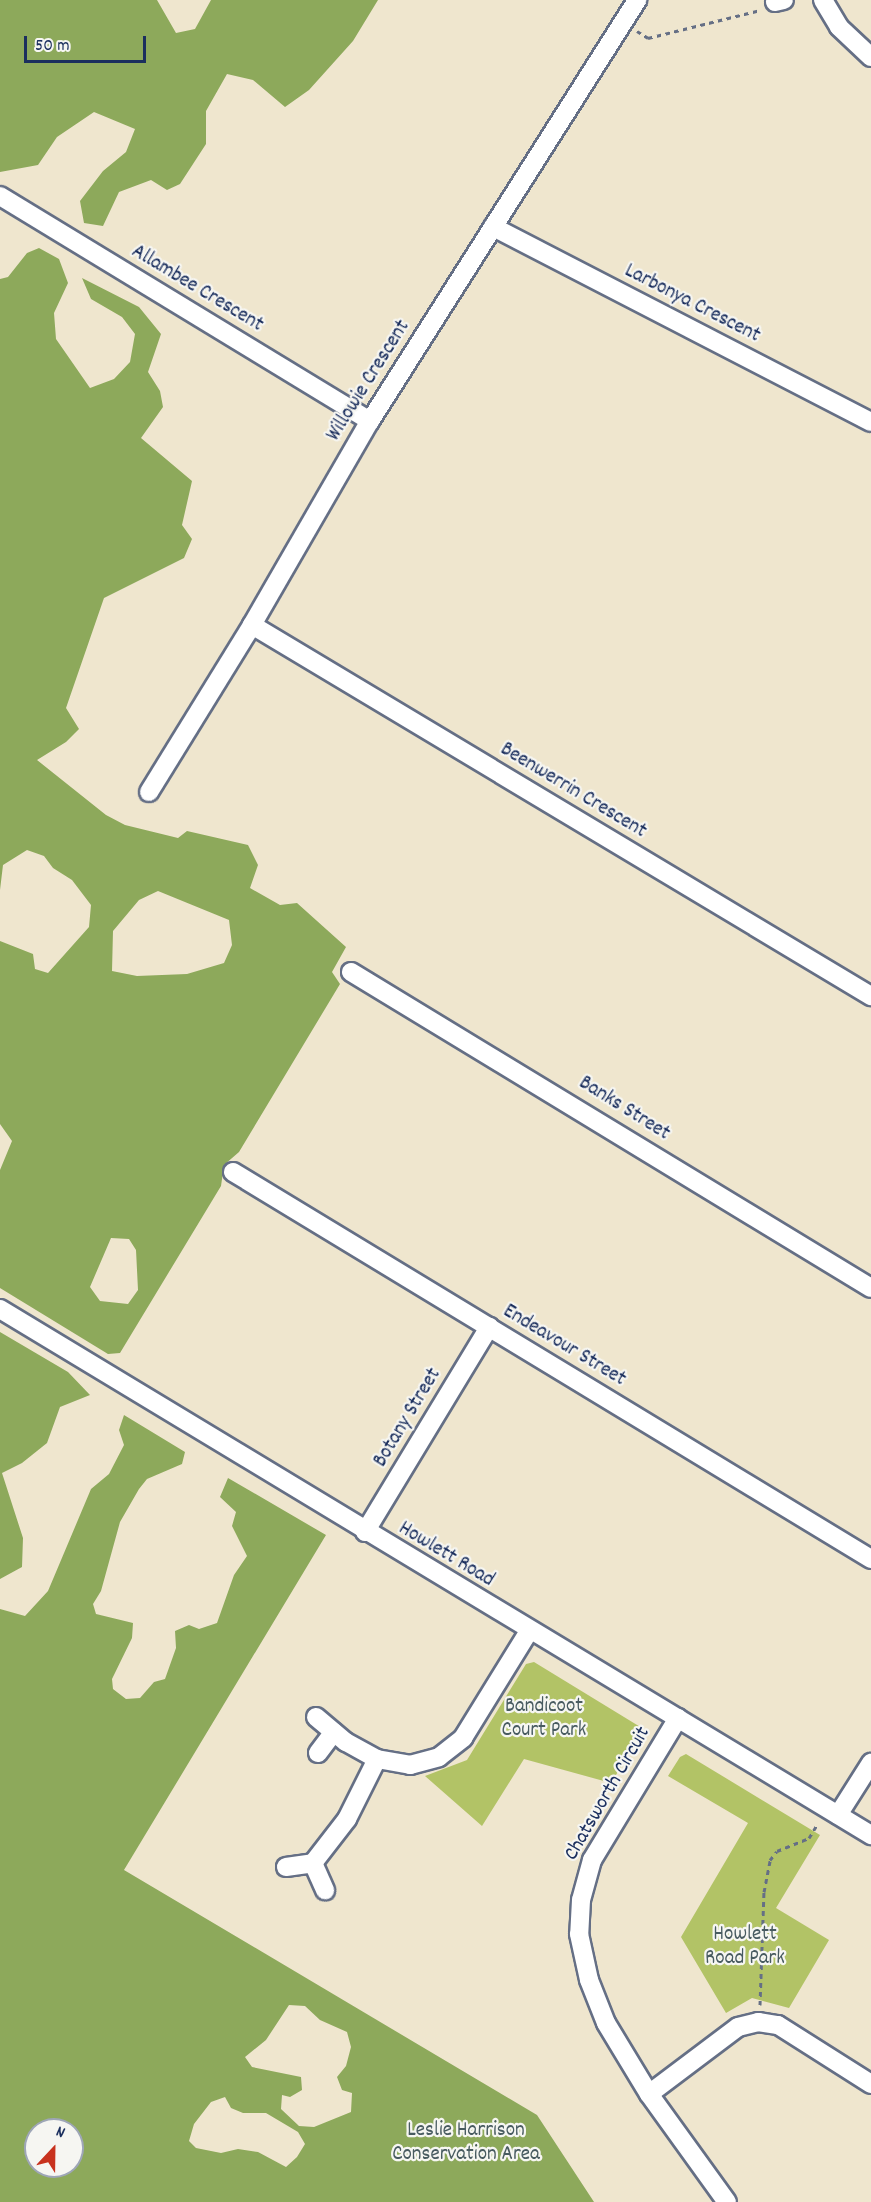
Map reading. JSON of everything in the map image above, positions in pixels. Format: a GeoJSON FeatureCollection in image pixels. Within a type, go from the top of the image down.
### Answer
{"type":"FeatureCollection","features":[{"type":"Feature","properties":{"kind":"street","name":"Willowie Crescent"},"geometry":{"type":"LineString","coordinates":[[149,792],[252,625],[370,421],[637,0]]}},
{"type":"Feature","properties":{"kind":"street"},"geometry":{"type":"LineString","coordinates":[[823,0],[838,27],[871,57]]}},
{"type":"Feature","properties":{"kind":"street","name":"Allambee Crescent"},"geometry":{"type":"LineString","coordinates":[[0,196],[370,421]]}},
{"type":"Feature","properties":{"kind":"street","name":"Larbonya Crescent"},"geometry":{"type":"LineString","coordinates":[[492,227],[871,422]]}},
{"type":"Feature","properties":{"kind":"street","name":"Beenwerrin Crescent"},"geometry":{"type":"LineString","coordinates":[[252,625],[871,996]]}},
{"type":"Feature","properties":{"kind":"street","name":"Banks Street"},"geometry":{"type":"LineString","coordinates":[[351,972],[871,1288]]}},
{"type":"Feature","properties":{"kind":"street","name":"Endeavour Street"},"geometry":{"type":"LineString","coordinates":[[233,1172],[871,1559]]}},
{"type":"Feature","properties":{"kind":"street","name":"Howlett Road"},"geometry":{"type":"LineString","coordinates":[[0,1309],[273,1470],[364,1532],[678,1718],[871,1836]]}},
{"type":"Feature","properties":{"kind":"street","name":"Botany Street"},"geometry":{"type":"LineString","coordinates":[[364,1532],[489,1328]]}},
{"type":"Feature","properties":{"kind":"street"},"geometry":{"type":"LineString","coordinates":[[316,1717],[334,1732],[377,1759],[410,1764],[439,1757],[463,1738],[529,1631]]}},
{"type":"Feature","properties":{"kind":"street","name":"Chatsworth Circuit"},"geometry":{"type":"LineString","coordinates":[[678,1718],[592,1860],[581,1900],[579,1934],[589,1980],[606,2023],[649,2094],[727,2202]]}},
{"type":"Feature","properties":{"kind":"street"},"geometry":{"type":"LineString","coordinates":[[318,1753],[334,1732]]}},
{"type":"Feature","properties":{"kind":"street"},"geometry":{"type":"LineString","coordinates":[[286,1867],[312,1863],[348,1819],[377,1759]]}},
{"type":"Feature","properties":{"kind":"street"},"geometry":{"type":"LineString","coordinates":[[833,1812],[871,1763]]}},
{"type":"Feature","properties":{"kind":"street"},"geometry":{"type":"LineString","coordinates":[[312,1863],[325,1890]]}},
{"type":"Feature","properties":{"kind":"street"},"geometry":{"type":"LineString","coordinates":[[649,2094],[738,2027],[758,2022],[778,2025],[871,2084]]}},
{"type":"Feature","properties":{"kind":"path"},"geometry":{"type":"LineString","coordinates":[[623,23],[648,38],[748,16],[779,1]]}},
{"type":"Feature","properties":{"kind":"path"},"geometry":{"type":"LineString","coordinates":[[758,2022],[764,1974],[764,1892],[770,1860],[777,1851],[809,1838],[833,1812]]}},
{"type":"Feature","properties":{"kind":"green space"},"geometry":{"type":"Polygon","coordinates":[[[0,0],[157,0],[176,33],[195,29],[211,0],[378,0],[353,41],[309,90],[285,107],[253,80],[227,74],[206,111],[206,144],[180,184],[167,190],[151,180],[119,192],[103,226],[84,223],[80,201],[103,171],[126,152],[135,129],[94,112],[57,137],[38,165],[0,172],[0,0]]]}},
{"type":"Feature","properties":{"kind":"green space"},"geometry":{"type":"Polygon","coordinates":[[[39,248],[59,259],[68,283],[54,313],[56,339],[90,388],[114,379],[130,362],[135,334],[122,317],[91,299],[82,278],[139,307],[161,334],[148,372],[160,391],[163,407],[141,438],[192,481],[182,525],[192,539],[184,558],[104,598],[66,708],[79,729],[66,742],[37,760],[106,815],[125,825],[178,838],[187,831],[248,845],[258,865],[250,888],[280,905],[297,903],[346,947],[332,972],[340,984],[239,1152],[224,1165],[221,1186],[120,1353],[108,1354],[0,1288],[0,1170],[12,1141],[0,1124],[0,941],[33,954],[35,969],[48,973],[89,927],[91,905],[72,880],[53,868],[44,856],[27,850],[3,865],[0,890],[0,279],[8,277],[27,253],[39,248]],[[158,891],[139,900],[113,931],[112,971],[137,976],[187,974],[224,963],[232,945],[229,920],[158,891]],[[111,1238],[90,1287],[100,1301],[128,1304],[138,1290],[136,1250],[129,1239],[111,1238]]]}},
{"type":"Feature","properties":{"kind":"green space"},"geometry":{"type":"Polygon","coordinates":[[[0,1332],[68,1372],[90,1395],[60,1407],[47,1443],[22,1463],[2,1473],[23,1538],[22,1567],[0,1579],[0,1332]]]}},
{"type":"Feature","properties":{"kind":"green space","name":"Leslie Harrison Conservation Area"},"geometry":{"type":"Polygon","coordinates":[[[124,1415],[185,1452],[182,1464],[147,1479],[139,1489],[120,1522],[101,1591],[93,1604],[96,1614],[133,1623],[132,1638],[112,1679],[113,1689],[126,1699],[140,1698],[154,1682],[165,1679],[176,1648],[175,1631],[189,1625],[199,1629],[217,1623],[234,1575],[247,1556],[232,1526],[236,1512],[220,1497],[228,1478],[326,1535],[124,1870],[537,2115],[594,2202],[0,2202],[0,1609],[25,1616],[48,1591],[91,1489],[109,1474],[124,1445],[119,1430],[124,1415]],[[289,2005],[266,2040],[245,2057],[252,2067],[301,2077],[302,2090],[290,2097],[282,2095],[281,2109],[299,2126],[314,2127],[351,2112],[352,2093],[342,2090],[337,2077],[346,2066],[351,2047],[347,2032],[320,2020],[305,2006],[289,2005]],[[225,2097],[211,2102],[194,2124],[189,2141],[196,2148],[221,2153],[238,2149],[258,2152],[286,2167],[297,2157],[305,2144],[298,2132],[266,2113],[243,2113],[231,2108],[225,2097]]]}},
{"type":"Feature","properties":{"kind":"green space","name":"Bandicoot Court Park"},"geometry":{"type":"Polygon","coordinates":[[[534,1662],[642,1728],[642,1733],[611,1783],[524,1759],[482,1826],[425,1776],[467,1760],[526,1664],[534,1662]]]}},
{"type":"Feature","properties":{"kind":"green space","name":"Howlett Road Park"},"geometry":{"type":"Polygon","coordinates":[[[686,1754],[820,1835],[776,1908],[829,1940],[789,2008],[752,1998],[726,2013],[681,1937],[748,1823],[668,1776],[680,1757],[686,1754]]]}}]}
